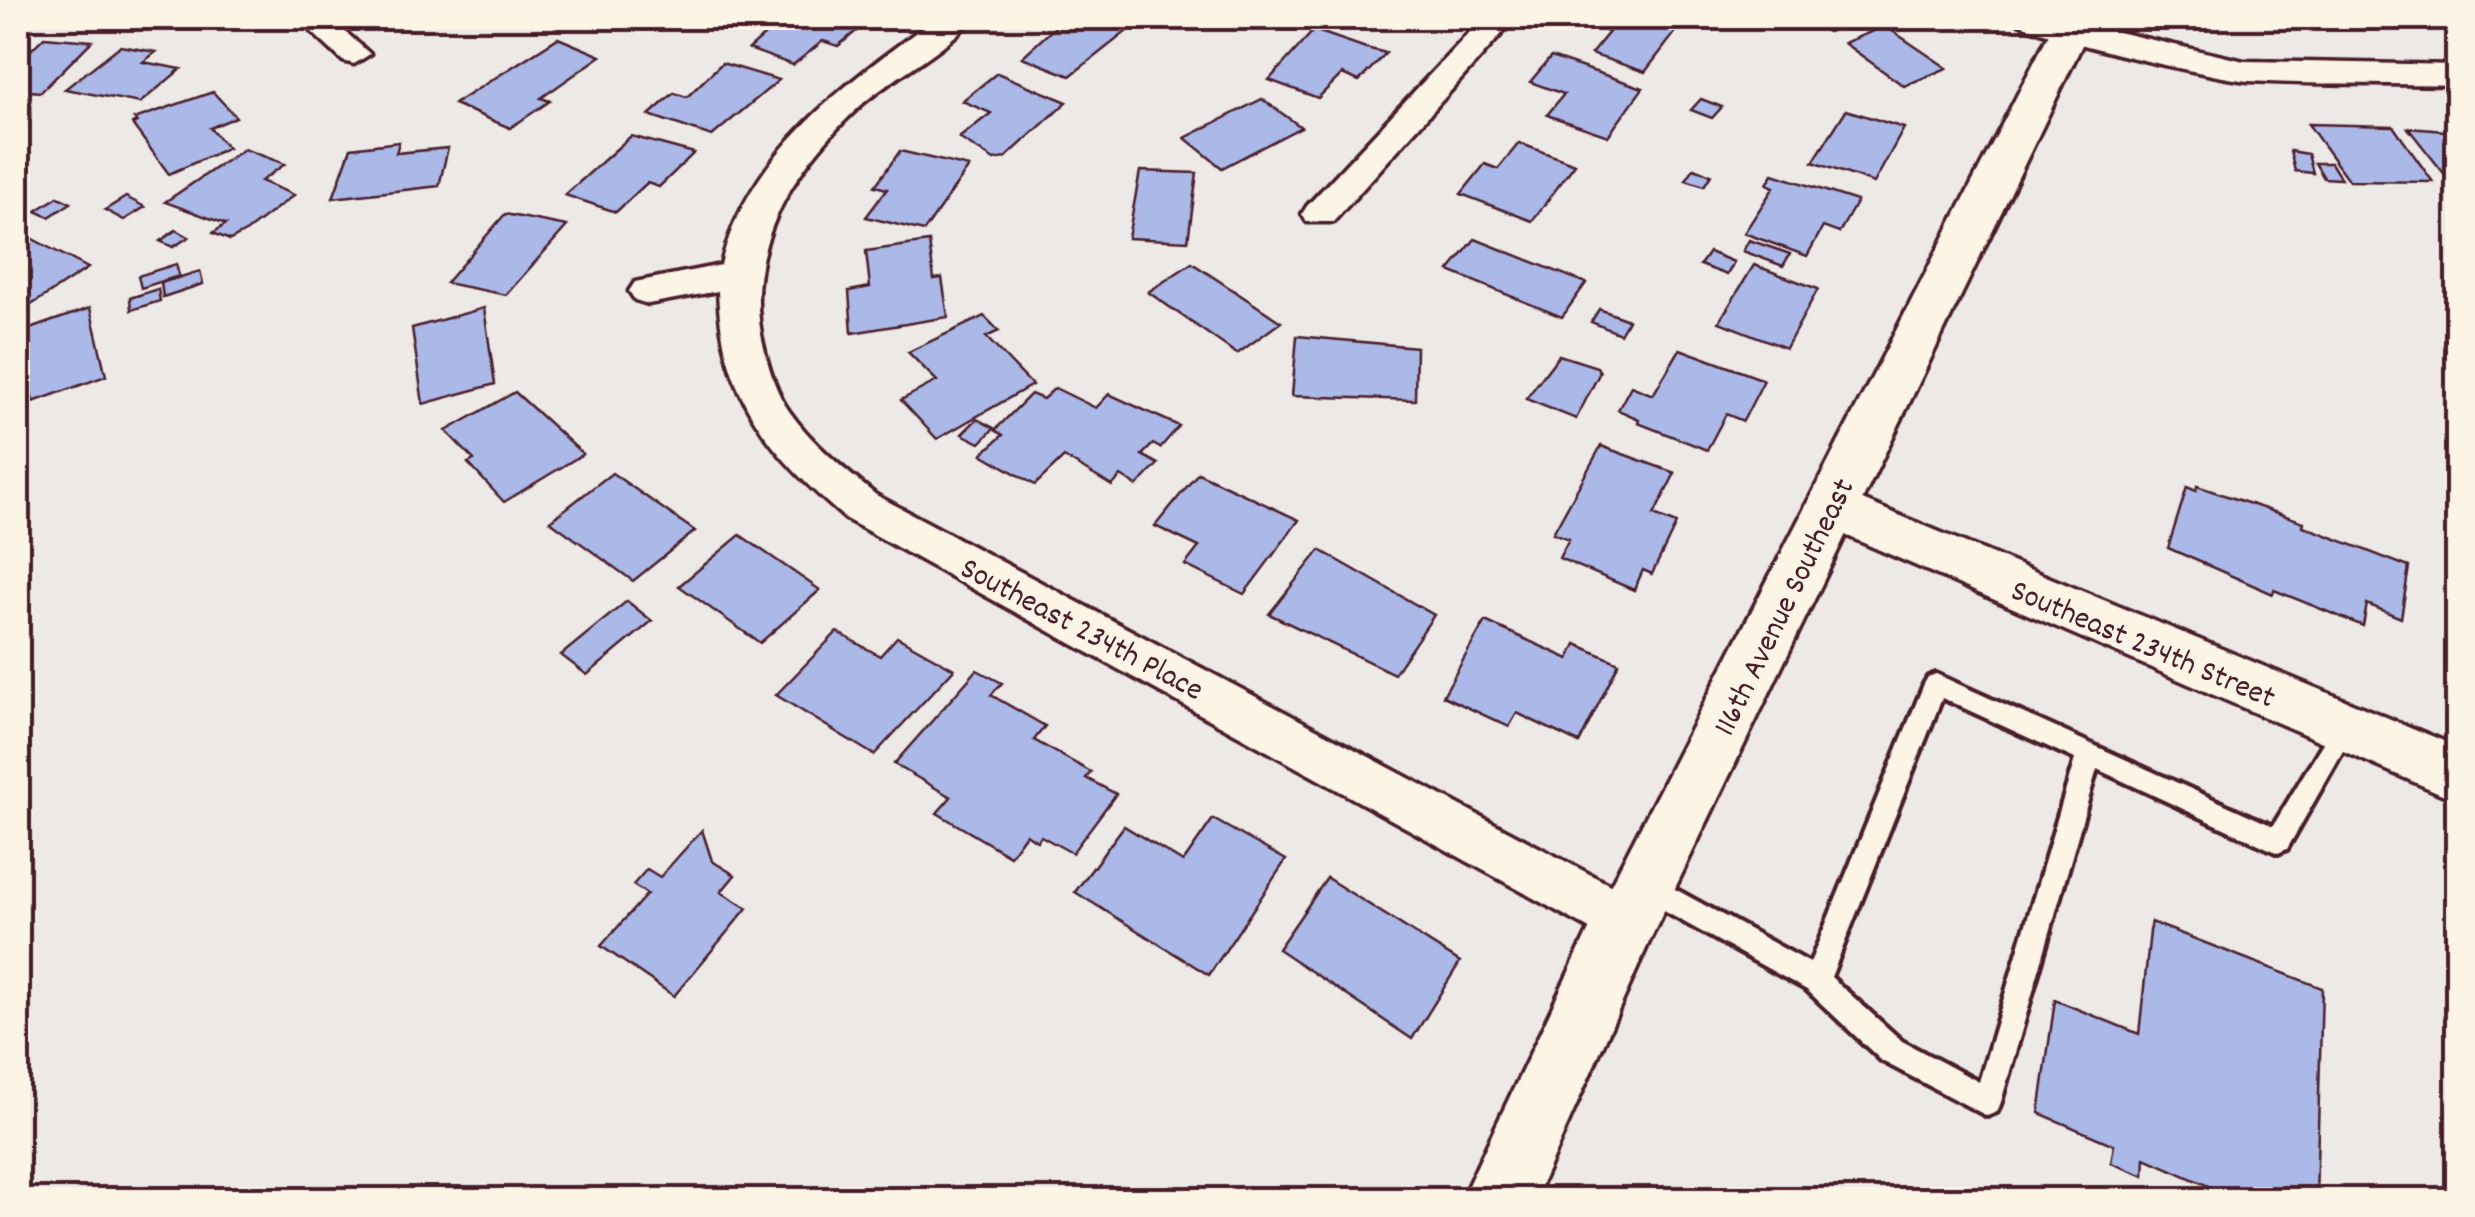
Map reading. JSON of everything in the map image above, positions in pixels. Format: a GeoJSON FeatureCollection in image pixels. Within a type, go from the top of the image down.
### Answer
{"type":"FeatureCollection","features":[{"type":"Feature","properties":{"kind":"main road","name":"116th Avenue Southeast"},"geometry":{"type":"LineString","coordinates":[[1496,1200],[1635,904],[1830,507],[2058,22]]}},
{"type":"Feature","properties":{"kind":"main road","name":"Southeast 234th Street"},"geometry":{"type":"LineString","coordinates":[[1830,507],[2458,775]]}},
{"type":"Feature","properties":{"kind":"street"},"geometry":{"type":"LineString","coordinates":[[312,18],[354,54]]}},
{"type":"Feature","properties":{"kind":"street"},"geometry":{"type":"LineString","coordinates":[[648,291],[738,276],[746,242],[792,162],[846,101],[956,18]]}},
{"type":"Feature","properties":{"kind":"street"},"geometry":{"type":"LineString","coordinates":[[1320,214],[1500,18]]}},
{"type":"Feature","properties":{"kind":"street"},"geometry":{"type":"LineString","coordinates":[[2058,22],[2244,71],[2458,74]]}},
{"type":"Feature","properties":{"kind":"street","name":"Southeast 234th Place"},"geometry":{"type":"LineString","coordinates":[[738,276],[746,352],[767,409],[806,460],[861,507],[1635,904]]}},
{"type":"Feature","properties":{"kind":"lane"},"geometry":{"type":"LineString","coordinates":[[1816,981],[1936,684],[2278,841],[2344,728]]}},
{"type":"Feature","properties":{"kind":"lane"},"geometry":{"type":"LineString","coordinates":[[1635,904],[1816,981],[1892,1051],[1987,1102],[2089,754]]}},
{"type":"Feature","properties":{"kind":"building"},"geometry":{"type":"Polygon","coordinates":[[[784,18],[871,19],[838,46],[823,41],[793,65],[749,49],[784,18]]]}},
{"type":"Feature","properties":{"kind":"building"},"geometry":{"type":"Polygon","coordinates":[[[1065,18],[1103,18],[1131,28],[1070,76],[1022,57],[1065,18]]]}},
{"type":"Feature","properties":{"kind":"building"},"geometry":{"type":"Polygon","coordinates":[[[1606,18],[1658,18],[1681,25],[1645,72],[1591,54],[1609,32],[1597,28],[1606,18]]]}},
{"type":"Feature","properties":{"kind":"building"},"geometry":{"type":"Polygon","coordinates":[[[1807,18],[1865,18],[1828,32],[1807,18]]]}},
{"type":"Feature","properties":{"kind":"building"},"geometry":{"type":"Polygon","coordinates":[[[1885,26],[1947,68],[1904,86],[1844,43],[1885,26]]]}},
{"type":"Feature","properties":{"kind":"building"},"geometry":{"type":"Polygon","coordinates":[[[1314,30],[1386,53],[1359,81],[1342,74],[1318,98],[1269,80],[1314,30]]]}},
{"type":"Feature","properties":{"kind":"building"},"geometry":{"type":"Polygon","coordinates":[[[44,37],[92,41],[41,92],[18,90],[18,53],[27,54],[44,37]]]}},
{"type":"Feature","properties":{"kind":"building"},"geometry":{"type":"Polygon","coordinates":[[[558,38],[601,56],[541,98],[550,101],[510,128],[454,104],[558,38]]]}},
{"type":"Feature","properties":{"kind":"building"},"geometry":{"type":"Polygon","coordinates":[[[120,46],[156,52],[143,62],[181,69],[140,103],[65,89],[120,46]]]}},
{"type":"Feature","properties":{"kind":"building"},"geometry":{"type":"Polygon","coordinates":[[[1551,57],[1643,88],[1608,136],[1547,115],[1564,94],[1530,82],[1551,57]]]}},
{"type":"Feature","properties":{"kind":"building"},"geometry":{"type":"Polygon","coordinates":[[[722,63],[779,80],[712,136],[649,115],[674,93],[687,97],[722,63]]]}},
{"type":"Feature","properties":{"kind":"building"},"geometry":{"type":"Polygon","coordinates":[[[997,73],[1067,102],[1005,158],[994,160],[959,138],[991,113],[962,101],[997,73]]]}},
{"type":"Feature","properties":{"kind":"building"},"geometry":{"type":"Polygon","coordinates":[[[213,92],[236,117],[210,128],[228,148],[169,174],[132,124],[137,122],[134,119],[213,92]]]}},
{"type":"Feature","properties":{"kind":"building"},"geometry":{"type":"Polygon","coordinates":[[[1262,99],[1301,127],[1222,168],[1185,138],[1262,99]]]}},
{"type":"Feature","properties":{"kind":"building"},"geometry":{"type":"Polygon","coordinates":[[[1701,99],[1722,107],[1712,118],[1691,110],[1701,99]]]}},
{"type":"Feature","properties":{"kind":"building"},"geometry":{"type":"Polygon","coordinates":[[[1846,110],[1904,128],[1874,183],[1813,162],[1846,110]]]}},
{"type":"Feature","properties":{"kind":"building"},"geometry":{"type":"Polygon","coordinates":[[[2308,124],[2393,126],[2433,182],[2349,181],[2308,124]]]}},
{"type":"Feature","properties":{"kind":"building"},"geometry":{"type":"Polygon","coordinates":[[[2408,128],[2458,132],[2458,191],[2408,128]]]}},
{"type":"Feature","properties":{"kind":"building"},"geometry":{"type":"Polygon","coordinates":[[[631,136],[694,153],[659,187],[647,183],[616,212],[565,195],[631,136]]]}},
{"type":"Feature","properties":{"kind":"building"},"geometry":{"type":"Polygon","coordinates":[[[399,142],[396,153],[448,148],[439,186],[333,198],[351,148],[399,142]]]}},
{"type":"Feature","properties":{"kind":"building"},"geometry":{"type":"Polygon","coordinates":[[[1519,143],[1575,164],[1532,221],[1461,194],[1485,164],[1498,169],[1519,143]]]}},
{"type":"Feature","properties":{"kind":"building"},"geometry":{"type":"Polygon","coordinates":[[[244,149],[285,164],[261,181],[294,195],[247,231],[230,240],[213,233],[226,224],[165,202],[244,149]]]}},
{"type":"Feature","properties":{"kind":"building"},"geometry":{"type":"Polygon","coordinates":[[[900,151],[969,167],[924,231],[866,217],[887,189],[875,186],[900,151]]]}},
{"type":"Feature","properties":{"kind":"building"},"geometry":{"type":"Polygon","coordinates":[[[2290,151],[2308,154],[2313,173],[2295,171],[2290,151]]]}},
{"type":"Feature","properties":{"kind":"building"},"geometry":{"type":"Polygon","coordinates":[[[2315,163],[2331,163],[2341,179],[2324,178],[2315,163]]]}},
{"type":"Feature","properties":{"kind":"building"},"geometry":{"type":"Polygon","coordinates":[[[1694,168],[1711,175],[1704,186],[1686,180],[1694,168]]]}},
{"type":"Feature","properties":{"kind":"building"},"geometry":{"type":"Polygon","coordinates":[[[1140,171],[1197,173],[1188,241],[1128,238],[1140,171]]]}},
{"type":"Feature","properties":{"kind":"building"},"geometry":{"type":"Polygon","coordinates":[[[1773,174],[1857,201],[1839,233],[1823,227],[1807,256],[1744,233],[1774,187],[1767,184],[1773,174]]]}},
{"type":"Feature","properties":{"kind":"building"},"geometry":{"type":"Polygon","coordinates":[[[58,197],[71,203],[49,217],[36,211],[58,197]]]}},
{"type":"Feature","properties":{"kind":"building"},"geometry":{"type":"Polygon","coordinates":[[[126,197],[145,207],[124,220],[105,210],[126,197]]]}},
{"type":"Feature","properties":{"kind":"building"},"geometry":{"type":"Polygon","coordinates":[[[505,214],[567,226],[506,295],[446,283],[505,214]]]}},
{"type":"Feature","properties":{"kind":"building"},"geometry":{"type":"Polygon","coordinates":[[[176,230],[189,237],[173,247],[160,241],[176,230]]]}},
{"type":"Feature","properties":{"kind":"building"},"geometry":{"type":"Polygon","coordinates":[[[27,236],[88,268],[28,307],[18,301],[18,241],[27,236]]]}},
{"type":"Feature","properties":{"kind":"building"},"geometry":{"type":"Polygon","coordinates":[[[1475,239],[1586,283],[1562,317],[1449,271],[1475,239]]]}},
{"type":"Feature","properties":{"kind":"building"},"geometry":{"type":"Polygon","coordinates":[[[1749,240],[1790,254],[1783,266],[1743,251],[1749,240]]]}},
{"type":"Feature","properties":{"kind":"building"},"geometry":{"type":"Polygon","coordinates":[[[929,242],[934,279],[942,278],[948,317],[852,333],[849,291],[870,287],[866,251],[929,242]]]}},
{"type":"Feature","properties":{"kind":"building"},"geometry":{"type":"Polygon","coordinates":[[[1709,252],[1734,262],[1727,275],[1700,265],[1709,252]]]}},
{"type":"Feature","properties":{"kind":"building"},"geometry":{"type":"Polygon","coordinates":[[[1192,263],[1281,322],[1237,354],[1148,292],[1192,263]]]}},
{"type":"Feature","properties":{"kind":"building"},"geometry":{"type":"Polygon","coordinates":[[[176,264],[179,276],[141,288],[138,276],[176,264]]]}},
{"type":"Feature","properties":{"kind":"building"},"geometry":{"type":"Polygon","coordinates":[[[1754,265],[1818,289],[1786,348],[1719,322],[1754,265]]]}},
{"type":"Feature","properties":{"kind":"building"},"geometry":{"type":"Polygon","coordinates":[[[200,271],[203,284],[163,297],[161,283],[200,271]]]}},
{"type":"Feature","properties":{"kind":"building"},"geometry":{"type":"Polygon","coordinates":[[[158,289],[160,301],[131,310],[130,298],[158,289]]]}},
{"type":"Feature","properties":{"kind":"building"},"geometry":{"type":"Polygon","coordinates":[[[90,308],[106,376],[33,402],[26,369],[18,372],[18,333],[90,308]]]}},
{"type":"Feature","properties":{"kind":"building"},"geometry":{"type":"Polygon","coordinates":[[[484,308],[495,384],[423,404],[412,328],[484,308]]]}},
{"type":"Feature","properties":{"kind":"building"},"geometry":{"type":"Polygon","coordinates":[[[1599,309],[1628,320],[1620,334],[1591,322],[1599,309]]]}},
{"type":"Feature","properties":{"kind":"building"},"geometry":{"type":"Polygon","coordinates":[[[984,316],[999,331],[986,337],[1032,385],[937,439],[901,400],[937,381],[908,352],[984,316]]]}},
{"type":"Feature","properties":{"kind":"building"},"geometry":{"type":"Polygon","coordinates":[[[1297,336],[1416,347],[1415,400],[1292,396],[1297,336]]]}},
{"type":"Feature","properties":{"kind":"building"},"geometry":{"type":"Polygon","coordinates":[[[1680,349],[1764,380],[1743,421],[1726,414],[1707,450],[1638,423],[1639,419],[1618,410],[1631,386],[1653,395],[1680,349]]]}},
{"type":"Feature","properties":{"kind":"building"},"geometry":{"type":"Polygon","coordinates":[[[1559,355],[1597,367],[1600,372],[1576,419],[1526,399],[1559,355]]]}},
{"type":"Feature","properties":{"kind":"building"},"geometry":{"type":"Polygon","coordinates":[[[1055,388],[1096,408],[1109,394],[1179,426],[1160,448],[1153,444],[1142,455],[1158,464],[1137,486],[1121,476],[1112,486],[1064,457],[1035,485],[982,454],[1003,435],[995,430],[1031,394],[1043,399],[1055,388]]]}},
{"type":"Feature","properties":{"kind":"building"},"geometry":{"type":"Polygon","coordinates":[[[515,392],[583,454],[504,502],[468,463],[474,460],[446,431],[515,392]]]}},
{"type":"Feature","properties":{"kind":"building"},"geometry":{"type":"Polygon","coordinates":[[[977,419],[994,428],[980,443],[962,434],[977,419]]]}},
{"type":"Feature","properties":{"kind":"building"},"geometry":{"type":"Polygon","coordinates":[[[1601,446],[1675,473],[1654,515],[1676,524],[1652,574],[1643,570],[1634,590],[1559,558],[1569,539],[1553,533],[1601,446]]]}},
{"type":"Feature","properties":{"kind":"building"},"geometry":{"type":"Polygon","coordinates":[[[612,473],[695,531],[633,581],[550,521],[612,473]]]}},
{"type":"Feature","properties":{"kind":"building"},"geometry":{"type":"Polygon","coordinates":[[[1198,473],[1299,520],[1244,594],[1185,565],[1199,547],[1155,526],[1198,473]]]}},
{"type":"Feature","properties":{"kind":"building"},"geometry":{"type":"Polygon","coordinates":[[[2197,486],[2304,522],[2303,526],[2409,567],[2401,618],[2367,604],[2363,626],[2274,590],[2273,594],[2168,548],[2187,487],[2196,491],[2197,486]]]}},
{"type":"Feature","properties":{"kind":"building"},"geometry":{"type":"Polygon","coordinates":[[[740,535],[820,590],[760,643],[679,586],[740,535]]]}},
{"type":"Feature","properties":{"kind":"building"},"geometry":{"type":"Polygon","coordinates":[[[1320,550],[1434,615],[1394,674],[1269,614],[1320,550]]]}},
{"type":"Feature","properties":{"kind":"building"},"geometry":{"type":"Polygon","coordinates":[[[627,601],[652,621],[587,675],[561,655],[627,601]]]}},
{"type":"Feature","properties":{"kind":"building"},"geometry":{"type":"Polygon","coordinates":[[[1485,621],[1569,659],[1576,644],[1619,663],[1579,743],[1517,713],[1509,727],[1443,696],[1485,621]]]}},
{"type":"Feature","properties":{"kind":"building"},"geometry":{"type":"Polygon","coordinates":[[[837,632],[880,656],[897,637],[954,669],[874,755],[776,695],[837,632]]]}},
{"type":"Feature","properties":{"kind":"building"},"geometry":{"type":"Polygon","coordinates":[[[977,670],[1002,683],[991,695],[1045,726],[1034,740],[1091,772],[1086,778],[1116,794],[1072,853],[1041,836],[1037,841],[1026,834],[1010,856],[937,813],[951,797],[894,764],[977,670]]]}},
{"type":"Feature","properties":{"kind":"building"},"geometry":{"type":"Polygon","coordinates":[[[1213,819],[1286,860],[1209,975],[1075,892],[1124,826],[1183,862],[1213,819]]]}},
{"type":"Feature","properties":{"kind":"building"},"geometry":{"type":"Polygon","coordinates":[[[702,830],[712,861],[735,875],[721,892],[747,908],[674,996],[601,946],[647,894],[633,885],[647,869],[660,877],[702,830]]]}},
{"type":"Feature","properties":{"kind":"building"},"geometry":{"type":"Polygon","coordinates":[[[1327,878],[1460,962],[1412,1039],[1278,949],[1327,878]]]}},
{"type":"Feature","properties":{"kind":"building"},"geometry":{"type":"Polygon","coordinates":[[[2151,922],[2322,988],[2316,1200],[2240,1200],[2145,1158],[2144,1176],[2111,1163],[2114,1145],[2039,1113],[2055,1000],[2139,1034],[2151,922]]]}}]}
